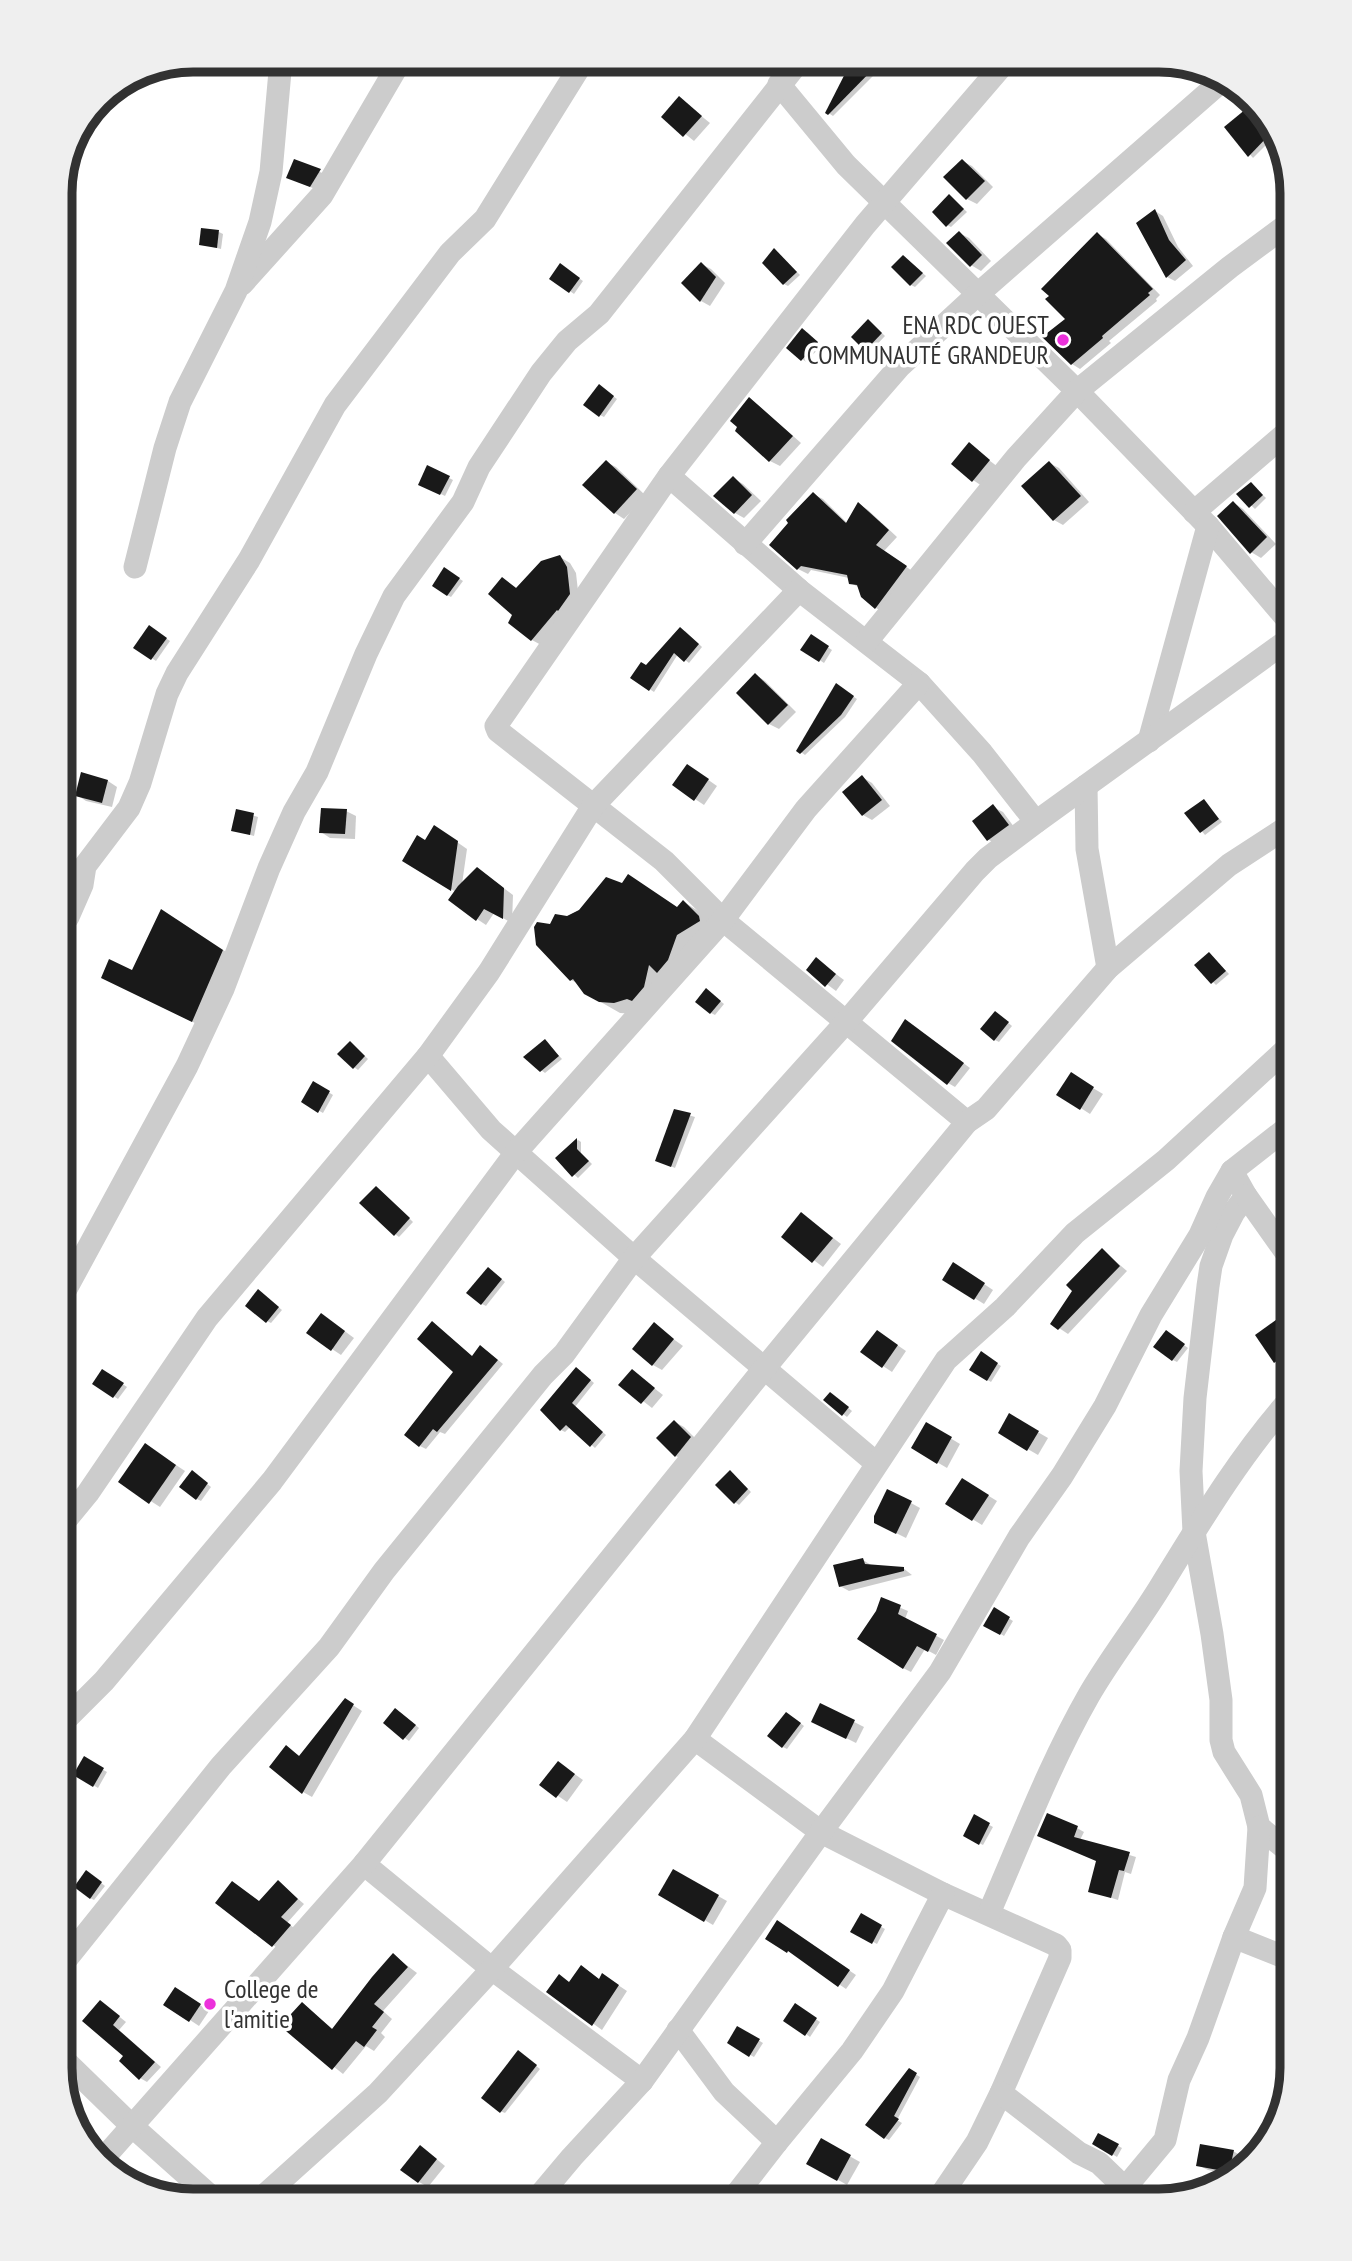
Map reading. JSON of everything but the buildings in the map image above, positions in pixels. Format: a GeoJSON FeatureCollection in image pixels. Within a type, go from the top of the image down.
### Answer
{"type":"FeatureCollection","features":[{"type":"Feature","properties":{"kind":"street"},"geometry":{"type":"LineString","coordinates":[[135,568],[165,448],[180,402],[236,291],[260,222],[271,172],[280,72]]}},
{"type":"Feature","properties":{"kind":"street"},"geometry":{"type":"LineString","coordinates":[[236,291],[322,195],[394,72]]}},
{"type":"Feature","properties":{"kind":"street"},"geometry":{"type":"LineString","coordinates":[[72,908],[82,885],[85,866],[130,808],[167,694],[177,673],[248,561],[335,405],[450,253],[485,219],[577,72]]}},
{"type":"Feature","properties":{"kind":"street"},"geometry":{"type":"LineString","coordinates":[[72,1278],[187,1066],[223,989],[269,869],[294,813],[317,772],[366,654],[394,596],[463,502],[478,467],[541,373],[567,341],[599,314],[790,72]]}},
{"type":"Feature","properties":{"kind":"street"},"geometry":{"type":"LineString","coordinates":[[967,1122],[723,920],[664,861],[498,731],[496,726],[669,476],[865,225],[997,72]]}},
{"type":"Feature","properties":{"kind":"street"},"geometry":{"type":"LineString","coordinates":[[779,84],[846,165],[1077,391],[1201,519],[1280,610]]}},
{"type":"Feature","properties":{"kind":"street"},"geometry":{"type":"LineString","coordinates":[[745,544],[900,366],[978,294],[1216,86]]}},
{"type":"Feature","properties":{"kind":"street"},"geometry":{"type":"LineString","coordinates":[[846,165],[865,225]]}},
{"type":"Feature","properties":{"kind":"street"},"geometry":{"type":"LineString","coordinates":[[867,641],[1016,458],[1077,391],[1230,267],[1280,230]]}},
{"type":"Feature","properties":{"kind":"street"},"geometry":{"type":"LineString","coordinates":[[1149,741],[1201,519],[1280,441]]}},
{"type":"Feature","properties":{"kind":"street"},"geometry":{"type":"LineString","coordinates":[[669,476],[799,590],[919,683],[982,754],[1036,822]]}},
{"type":"Feature","properties":{"kind":"street"},"geometry":{"type":"LineString","coordinates":[[72,1512],[207,1318],[428,1056],[489,972],[593,806],[799,590]]}},
{"type":"Feature","properties":{"kind":"street"},"geometry":{"type":"LineString","coordinates":[[72,1953],[221,1766],[329,1647],[384,1570],[564,1354],[634,1258],[847,1021],[975,871],[1036,822],[1280,646]]}},
{"type":"Feature","properties":{"kind":"street"},"geometry":{"type":"LineString","coordinates":[[72,1713],[104,1681],[272,1481],[517,1151],[723,920],[806,809],[919,683]]}},
{"type":"Feature","properties":{"kind":"street"},"geometry":{"type":"LineString","coordinates":[[1086,786],[1087,849],[1108,968]]}},
{"type":"Feature","properties":{"kind":"street"},"geometry":{"type":"LineString","coordinates":[[108,2154],[364,1864],[967,1122],[986,1109],[1108,968],[1229,865],[1280,832]]}},
{"type":"Feature","properties":{"kind":"street"},"geometry":{"type":"LineString","coordinates":[[428,1056],[491,1130],[763,1370],[876,1463]]}},
{"type":"Feature","properties":{"kind":"street"},"geometry":{"type":"LineString","coordinates":[[271,2189],[378,2093],[695,1740],[946,1360],[1005,1307],[1075,1233],[1167,1160],[1280,1056]]}},
{"type":"Feature","properties":{"kind":"street"},"geometry":{"type":"LineString","coordinates":[[546,2189],[642,2081],[940,1672],[1019,1537],[1105,1406],[1151,1315],[1200,1234],[1232,1171],[1280,1134]]}},
{"type":"Feature","properties":{"kind":"street"},"geometry":{"type":"LineString","coordinates":[[1232,1171],[1246,1196],[1280,1243]]}},
{"type":"Feature","properties":{"kind":"street"},"geometry":{"type":"LineString","coordinates":[[1127,2189],[1165,2140],[1179,2080],[1198,2038],[1234,1937],[1255,1888],[1259,1827],[1251,1796],[1224,1752],[1219,1687],[1194,1532],[1191,1471],[1195,1398],[1211,1266],[1222,1235],[1246,1196]]}},
{"type":"Feature","properties":{"kind":"street"},"geometry":{"type":"LineString","coordinates":[[989,1913],[1052,1768],[1090,1693],[1160,1588],[1201,1517],[1264,1428],[1280,1411]]}},
{"type":"Feature","properties":{"kind":"street"},"geometry":{"type":"LineString","coordinates":[[695,1740],[821,1832],[943,1895],[989,1913],[1056,1945],[1060,1950],[1060,1958],[1001,2093],[977,2142],[946,2189]]}},
{"type":"Feature","properties":{"kind":"street"},"geometry":{"type":"LineString","coordinates":[[1259,1827],[1280,1844]]}},
{"type":"Feature","properties":{"kind":"street"},"geometry":{"type":"LineString","coordinates":[[364,1864],[492,1969],[642,2081]]}},
{"type":"Feature","properties":{"kind":"street"},"geometry":{"type":"LineString","coordinates":[[749,2189],[777,2142],[866,2031],[892,1991],[943,1895]]}},
{"type":"Feature","properties":{"kind":"street"},"geometry":{"type":"LineString","coordinates":[[1234,1937],[1280,1955]]}},
{"type":"Feature","properties":{"kind":"street"},"geometry":{"type":"LineString","coordinates":[[678,2030],[724,2092],[777,2142]]}},
{"type":"Feature","properties":{"kind":"street"},"geometry":{"type":"LineString","coordinates":[[72,2068],[203,2189]]}},
{"type":"Feature","properties":{"kind":"street"},"geometry":{"type":"LineString","coordinates":[[1001,2093],[1060,2140],[1099,2163],[1118,2189]]}},
{"type":"Feature","properties":{"kind":"place","name":"ENA RDC OUEST COMMUNAUTÉ GRANDEUR"},"geometry":{"type":"Point","coordinates":[1063,340]}},
{"type":"Feature","properties":{"kind":"place","name":"College de l'amitie"},"geometry":{"type":"Point","coordinates":[210,2004]}}]}
